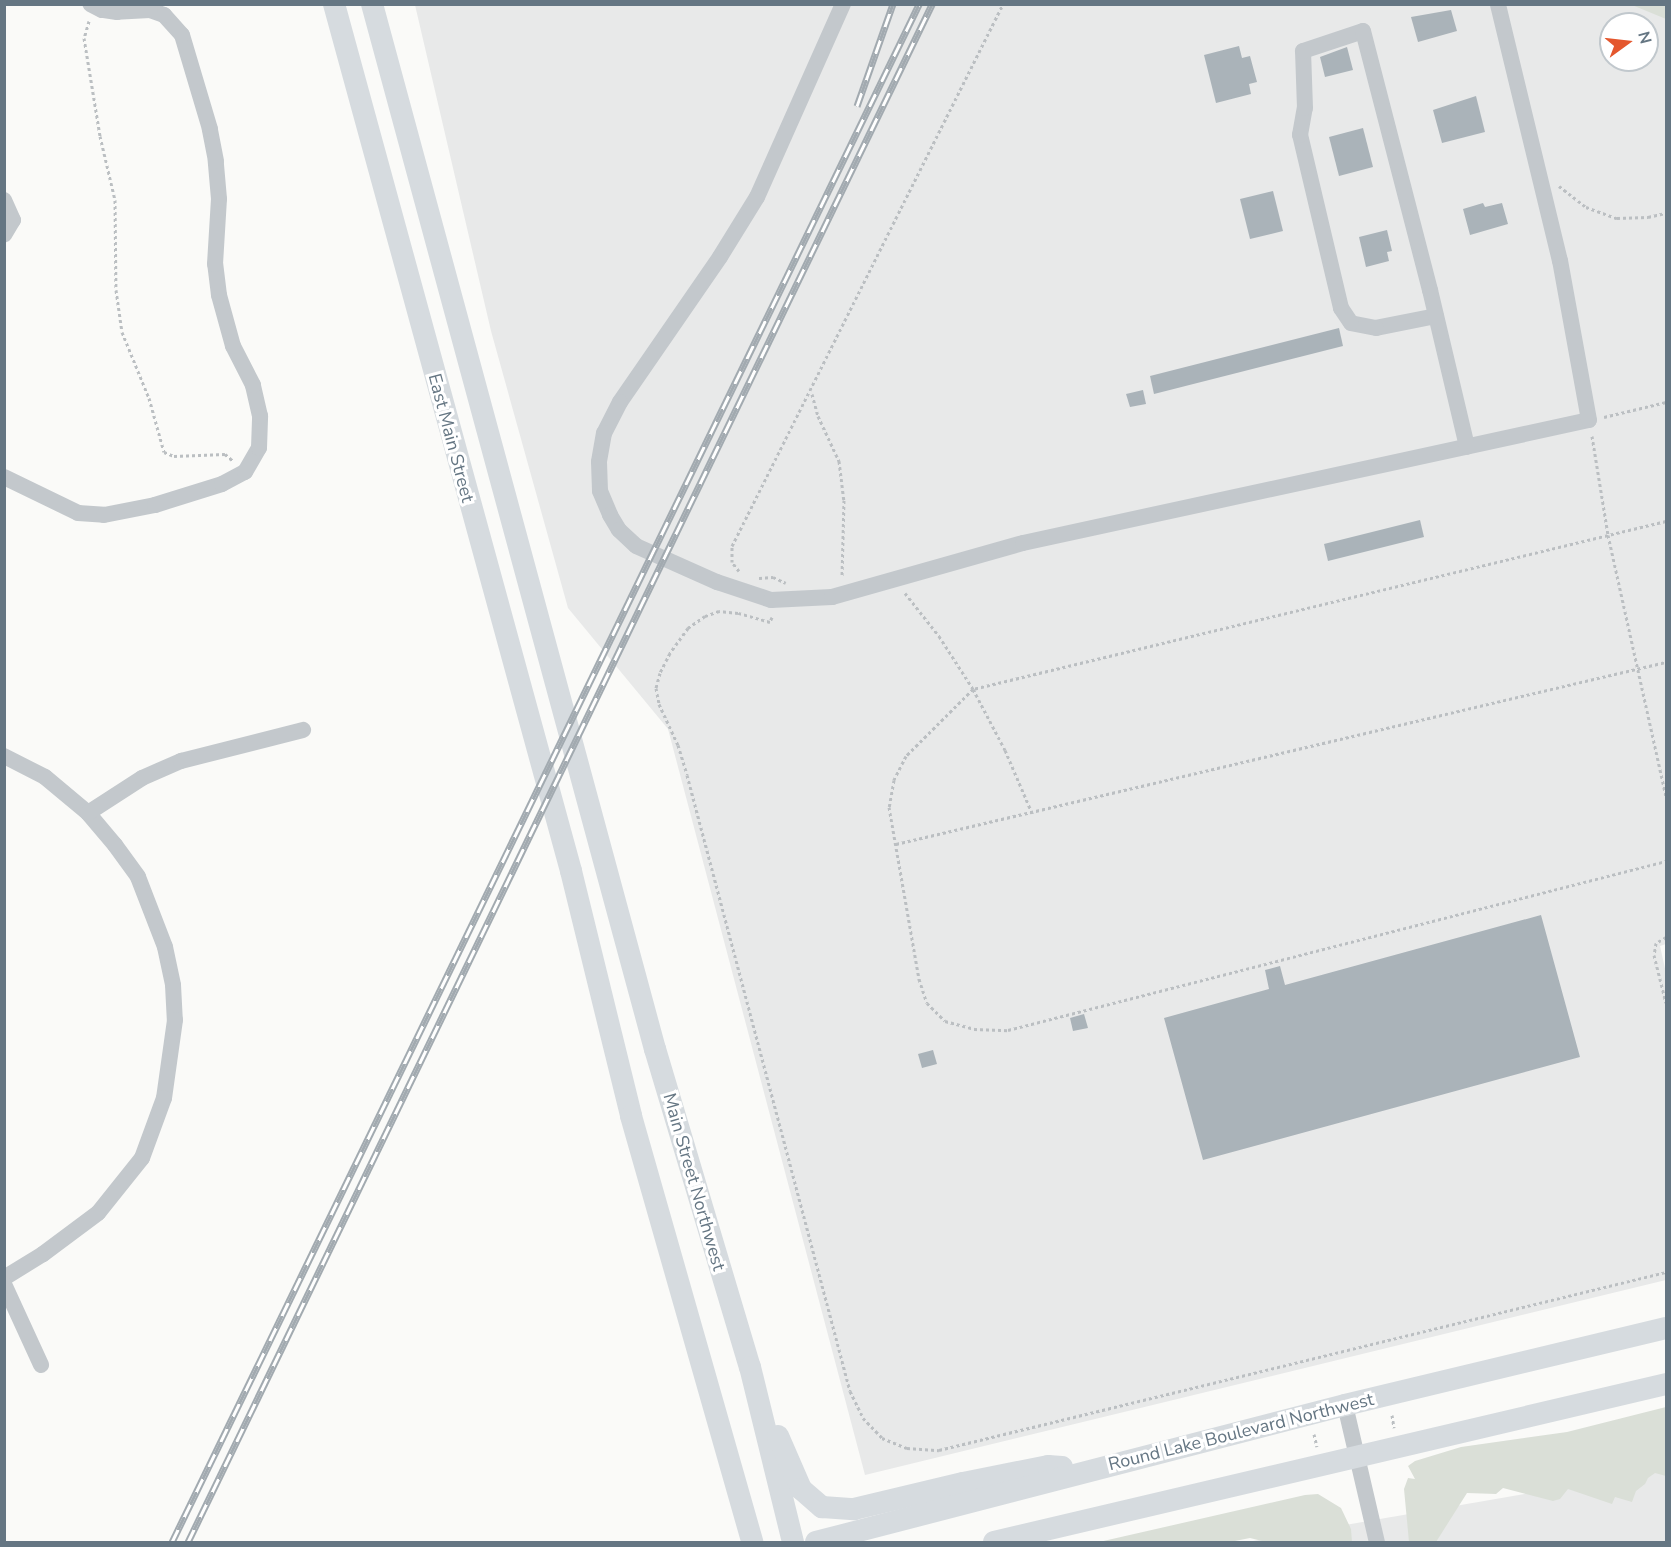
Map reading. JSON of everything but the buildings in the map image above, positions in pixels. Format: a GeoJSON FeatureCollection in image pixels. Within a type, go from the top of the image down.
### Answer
{"type":"FeatureCollection","features":[{"type":"Feature","properties":{"kind":"main road","name":"East Main Street"},"geometry":{"type":"LineString","coordinates":[[334,4],[512,662],[571,871],[631,1116],[752,1542]]}},
{"type":"Feature","properties":{"kind":"main road","name":"East Main Street"},"geometry":{"type":"LineString","coordinates":[[372,4],[593,822]]}},
{"type":"Feature","properties":{"kind":"main road","name":"Main Street Northwest"},"geometry":{"type":"LineString","coordinates":[[593,822],[662,1071],[750,1367],[793,1542]]}},
{"type":"Feature","properties":{"kind":"main road","name":"Round Lake Boulevard Northwest"},"geometry":{"type":"LineString","coordinates":[[816,1542],[1345,1406],[1666,1328]]}},
{"type":"Feature","properties":{"kind":"main road"},"geometry":{"type":"LineString","coordinates":[[994,1542],[1666,1384]]}},
{"type":"Feature","properties":{"kind":"main road"},"geometry":{"type":"LineString","coordinates":[[761,1414],[776,1431],[801,1489],[822,1507],[854,1509],[1048,1466],[1096,1469]]}},
{"type":"Feature","properties":{"kind":"street"},"geometry":{"type":"LineString","coordinates":[[843,4],[757,197],[720,257],[620,402],[604,433],[599,462],[600,491],[610,515],[619,530],[636,546],[717,582],[771,600],[807,600],[841,594],[1023,543],[1589,420],[1560,261],[1498,4]]}},
{"type":"Feature","properties":{"kind":"street"},"geometry":{"type":"LineString","coordinates":[[4,477],[78,513],[104,515],[155,505],[222,484],[245,472],[259,448],[260,416],[253,385],[233,346],[219,295],[215,264],[219,183],[210,129],[182,35],[164,15],[150,10],[117,12],[92,6]]}},
{"type":"Feature","properties":{"kind":"street"},"geometry":{"type":"LineString","coordinates":[[1436,316],[1376,328],[1351,323],[1341,308],[1300,135],[1305,108],[1303,51],[1363,31],[1436,316],[1467,447]]}},
{"type":"Feature","properties":{"kind":"street"},"geometry":{"type":"LineString","coordinates":[[4,200],[13,220],[4,235]]}},
{"type":"Feature","properties":{"kind":"street"},"geometry":{"type":"LineString","coordinates":[[88,813],[142,778],[181,761],[303,730]]}},
{"type":"Feature","properties":{"kind":"street"},"geometry":{"type":"LineString","coordinates":[[4,756],[45,777],[88,813],[116,845],[138,877],[165,947],[175,1020],[164,1098],[142,1158],[98,1214],[43,1254],[4,1278]]}},
{"type":"Feature","properties":{"kind":"street"},"geometry":{"type":"LineString","coordinates":[[4,1284],[40,1365]]}},
{"type":"Feature","properties":{"kind":"street"},"geometry":{"type":"LineString","coordinates":[[1345,1406],[1377,1542]]}},
{"type":"Feature","properties":{"kind":"path"},"geometry":{"type":"LineString","coordinates":[[746,575],[732,562],[732,546],[811,393],[1003,4]]}},
{"type":"Feature","properties":{"kind":"path"},"geometry":{"type":"LineString","coordinates":[[92,6],[84,38],[100,136],[115,200],[116,290],[122,332],[149,398],[164,452],[174,456],[225,454],[245,472]]}},
{"type":"Feature","properties":{"kind":"path"},"geometry":{"type":"LineString","coordinates":[[1558,185],[1586,207],[1617,218],[1648,217],[1666,213]]}},
{"type":"Feature","properties":{"kind":"path"},"geometry":{"type":"LineString","coordinates":[[811,393],[818,416],[839,461],[844,500],[841,594]]}},
{"type":"Feature","properties":{"kind":"path"},"geometry":{"type":"LineString","coordinates":[[1666,402],[1589,420],[1608,535],[1666,796]]}},
{"type":"Feature","properties":{"kind":"path"},"geometry":{"type":"LineString","coordinates":[[1666,521],[973,689],[906,756],[894,780],[889,807],[919,979],[927,1003],[945,1021],[974,1029],[1008,1030],[1666,861]]}},
{"type":"Feature","properties":{"kind":"path"},"geometry":{"type":"LineString","coordinates":[[752,578],[773,577],[786,581],[781,600],[770,622],[738,613],[719,611],[705,616],[688,628],[660,673],[656,688],[658,704],[678,745],[687,775],[850,1391],[862,1419],[882,1438],[907,1448],[939,1450],[1666,1272]]}},
{"type":"Feature","properties":{"kind":"path"},"geometry":{"type":"LineString","coordinates":[[889,580],[909,596],[973,689],[1005,750],[1032,813]]}},
{"type":"Feature","properties":{"kind":"path"},"geometry":{"type":"LineString","coordinates":[[896,844],[1666,662]]}},
{"type":"Feature","properties":{"kind":"path"},"geometry":{"type":"LineString","coordinates":[[1666,937],[1656,943],[1654,955],[1666,1003]]}},
{"type":"Feature","properties":{"kind":"path"},"geometry":{"type":"LineString","coordinates":[[1392,1415],[1395,1432]]}},
{"type":"Feature","properties":{"kind":"path"},"geometry":{"type":"LineString","coordinates":[[1312,1427],[1317,1447]]}},
{"type":"Feature","properties":{"kind":"shaded area"},"geometry":{"type":"Polygon","coordinates":[[[415,5],[1666,5],[1666,944],[1660,946],[1666,973],[1666,1280],[865,1475],[668,729],[568,608],[491,331],[415,5]]]}},
{"type":"Feature","properties":{"kind":"shaded area"},"geometry":{"type":"Polygon","coordinates":[[[1632,5],[1666,5],[1666,19],[1659,16],[1659,12],[1649,12],[1632,5]]]}},
{"type":"Feature","properties":{"kind":"shaded area"},"geometry":{"type":"Polygon","coordinates":[[[1666,1407],[1666,1476],[1655,1473],[1648,1478],[1645,1484],[1636,1491],[1632,1502],[1615,1497],[1612,1504],[1568,1489],[1560,1499],[1553,1501],[1503,1488],[1496,1494],[1467,1493],[1436,1542],[1409,1542],[1404,1489],[1408,1478],[1415,1479],[1408,1466],[1415,1461],[1461,1447],[1567,1432],[1666,1407]]]}},
{"type":"Feature","properties":{"kind":"shaded area"},"geometry":{"type":"Polygon","coordinates":[[[1666,1467],[1666,1542],[1247,1542],[1663,1470],[1666,1467]]]}},
{"type":"Feature","properties":{"kind":"shaded area"},"geometry":{"type":"Polygon","coordinates":[[[1318,1494],[1341,1508],[1351,1529],[1352,1542],[1266,1542],[1250,1538],[1230,1542],[1099,1542],[1305,1495],[1318,1494]]]}},
{"type":"Feature","properties":{"kind":"railway"},"geometry":{"type":"LineString","coordinates":[[857,106],[893,4]]}},
{"type":"Feature","properties":{"kind":"railway"},"geometry":{"type":"LineString","coordinates":[[172,1542],[919,4]]}},
{"type":"Feature","properties":{"kind":"railway"},"geometry":{"type":"LineString","coordinates":[[188,1542],[932,4]]}}]}
